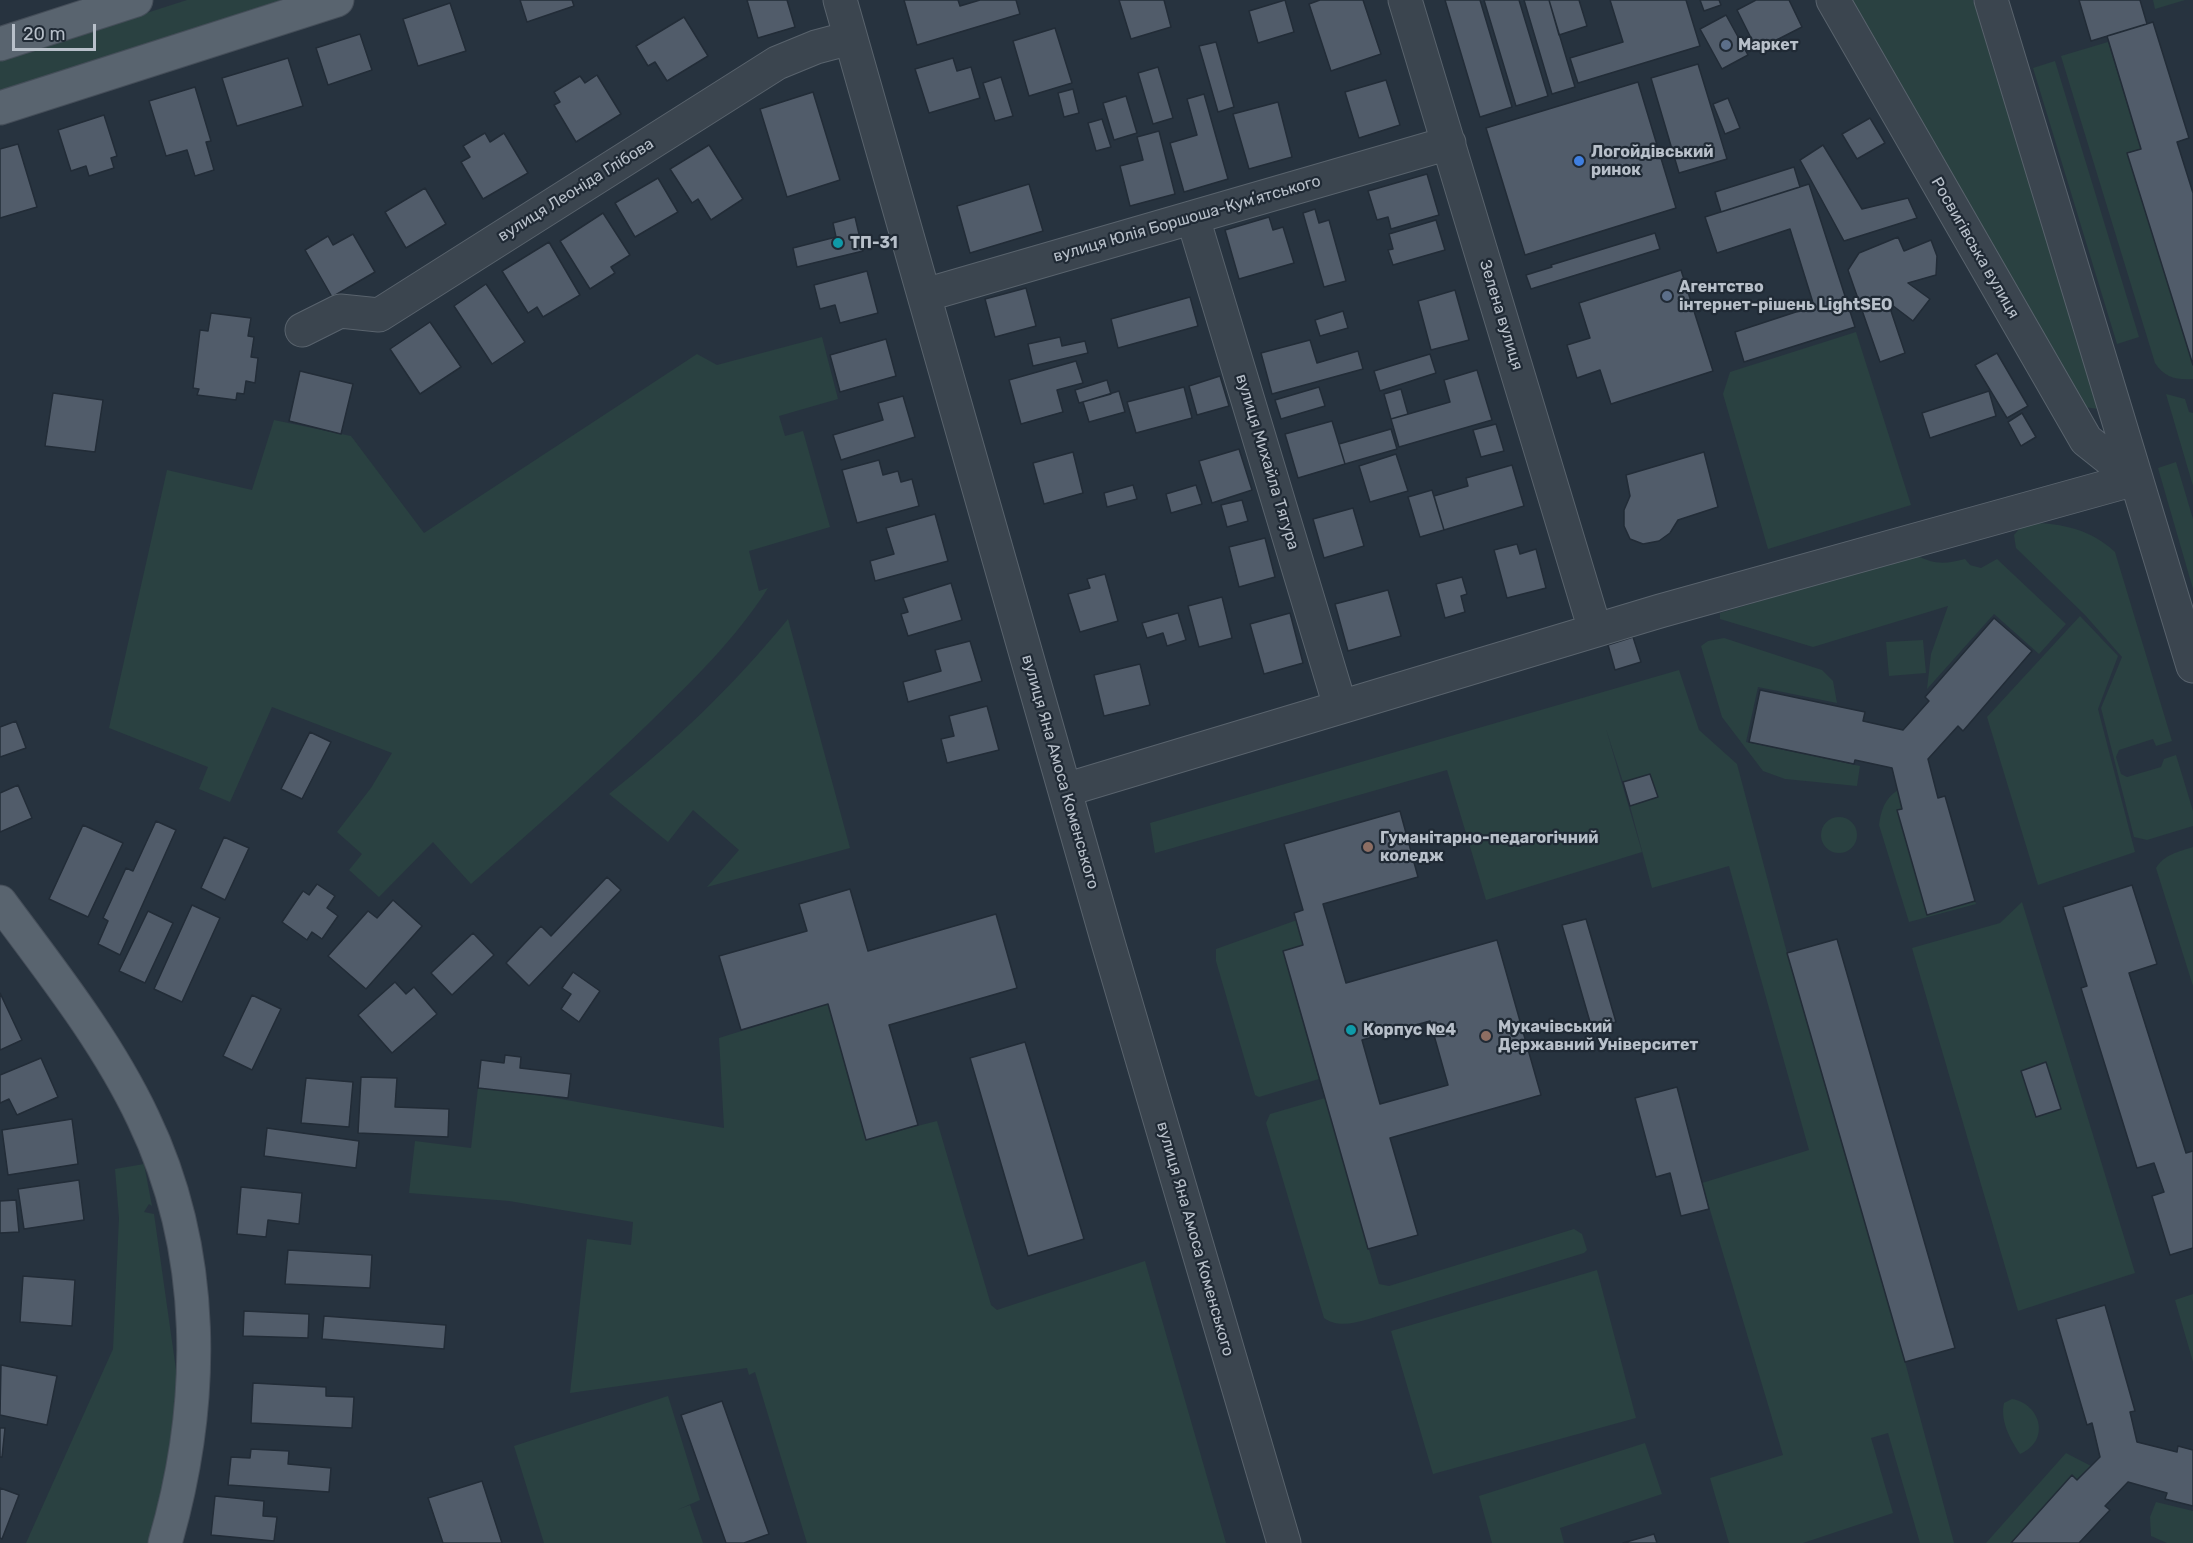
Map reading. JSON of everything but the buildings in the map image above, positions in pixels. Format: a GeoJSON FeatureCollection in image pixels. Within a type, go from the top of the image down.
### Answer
{"type":"FeatureCollection","features":[{"type":"Feature","properties":{"kind":"main road"},"geometry":{"type":"LineString","coordinates":[[0,44],[136,0]]}},
{"type":"Feature","properties":{"kind":"main road"},"geometry":{"type":"LineString","coordinates":[[0,108],[337,0]]}},
{"type":"Feature","properties":{"kind":"main road"},"geometry":{"type":"LineString","coordinates":[[0,902],[69,996],[117,1069],[143,1117],[166,1170],[180,1222],[191,1276],[195,1334],[193,1393],[182,1475],[165,1543]]}},
{"type":"Feature","properties":{"kind":"street","name":"вулиця Яна Амоса Коменського"},"geometry":{"type":"LineString","coordinates":[[840,0],[1065,790],[1284,1543]]}},
{"type":"Feature","properties":{"kind":"street","name":"Зелена вулиця"},"geometry":{"type":"LineString","coordinates":[[1405,0],[1595,630]]}},
{"type":"Feature","properties":{"kind":"street","name":"Росвигівська вулиця"},"geometry":{"type":"LineString","coordinates":[[1833,0],[2086,440],[2135,479]]}},
{"type":"Feature","properties":{"kind":"street"},"geometry":{"type":"LineString","coordinates":[[1991,0],[2193,666]]}},
{"type":"Feature","properties":{"kind":"street","name":"вулиця Леоніда Глібова"},"geometry":{"type":"LineString","coordinates":[[302,330],[340,311],[379,315],[777,63],[816,47],[850,38]]}},
{"type":"Feature","properties":{"kind":"street","name":"вулиця Юлія Боршоша-Кумʼятського"},"geometry":{"type":"LineString","coordinates":[[925,295],[1449,144]]}},
{"type":"Feature","properties":{"kind":"street","name":"вулиця Михайла Тягура"},"geometry":{"type":"LineString","coordinates":[[1193,218],[1340,706]]}},
{"type":"Feature","properties":{"kind":"street"},"geometry":{"type":"LineString","coordinates":[[1065,790],[1595,630],[2135,479]]}},
{"type":"Feature","properties":{"kind":"green space"},"geometry":{"type":"Polygon","coordinates":[[[187,0],[282,0],[0,91],[0,60],[187,0]]]}},
{"type":"Feature","properties":{"kind":"green space"},"geometry":{"type":"Polygon","coordinates":[[[1852,0],[1973,0],[2099,409],[2083,407],[1852,0]]]}},
{"type":"Feature","properties":{"kind":"green space"},"geometry":{"type":"Polygon","coordinates":[[[2153,0],[2185,0],[2155,9],[2153,0]]]}},
{"type":"Feature","properties":{"kind":"green space"},"geometry":{"type":"Polygon","coordinates":[[[2108,42],[2141,149],[2127,153],[2193,365],[2193,379],[2171,377],[2155,363],[2061,56],[2108,42]]]}},
{"type":"Feature","properties":{"kind":"green space"},"geometry":{"type":"Polygon","coordinates":[[[2055,61],[2139,337],[2117,344],[2033,68],[2055,61]]]}},
{"type":"Feature","properties":{"kind":"green space"},"geometry":{"type":"Polygon","coordinates":[[[1856,332],[1911,505],[1768,549],[1723,394],[1730,372],[1856,332]]]}},
{"type":"Feature","properties":{"kind":"green space"},"geometry":{"type":"Polygon","coordinates":[[[822,337],[838,399],[779,416],[785,436],[803,431],[830,527],[749,551],[759,591],[768,588],[727,643],[625,745],[471,884],[433,842],[379,897],[349,870],[362,854],[337,832],[371,788],[392,753],[272,707],[230,802],[199,789],[208,767],[109,728],[167,470],[252,490],[274,420],[351,436],[424,533],[697,354],[717,365],[822,337]]]}},
{"type":"Feature","properties":{"kind":"green space"},"geometry":{"type":"Polygon","coordinates":[[[2166,394],[2185,399],[2189,412],[2193,413],[2193,486],[2166,394]]]}},
{"type":"Feature","properties":{"kind":"green space"},"geometry":{"type":"Polygon","coordinates":[[[2176,462],[2193,519],[2193,589],[2158,468],[2176,462]]]}},
{"type":"Feature","properties":{"kind":"green space"},"geometry":{"type":"Polygon","coordinates":[[[2031,523],[2054,524],[2076,529],[2097,538],[2115,552],[2172,741],[2156,746],[2153,739],[2119,750],[2116,757],[2121,774],[2127,777],[2161,767],[2164,759],[2176,755],[2193,811],[2193,826],[2147,840],[2134,837],[2101,708],[2122,657],[2085,615],[2016,548],[2014,535],[2019,529],[2031,523]]]}},
{"type":"Feature","properties":{"kind":"green space"},"geometry":{"type":"Polygon","coordinates":[[[1916,555],[1940,563],[1965,559],[1970,565],[1981,568],[1997,559],[2066,624],[2039,654],[1994,614],[1927,689],[1931,654],[1948,606],[1813,647],[1720,619],[1720,613],[1916,555]]]}},
{"type":"Feature","properties":{"kind":"green space"},"geometry":{"type":"Polygon","coordinates":[[[2080,616],[2118,656],[2098,709],[2135,852],[2038,885],[1987,717],[2080,616]]]}},
{"type":"Feature","properties":{"kind":"green space"},"geometry":{"type":"Polygon","coordinates":[[[788,619],[850,848],[707,887],[739,850],[693,810],[668,842],[609,794],[703,711],[788,619]]]}},
{"type":"Feature","properties":{"kind":"green space"},"geometry":{"type":"Polygon","coordinates":[[[1724,638],[1822,670],[1833,681],[1837,703],[1758,687],[1746,742],[1860,766],[1857,786],[1785,779],[1763,771],[1722,717],[1701,646],[1708,641],[1724,638]]]}},
{"type":"Feature","properties":{"kind":"green space"},"geometry":{"type":"Polygon","coordinates":[[[1923,640],[1926,673],[1889,676],[1886,642],[1923,640]]]}},
{"type":"Feature","properties":{"kind":"green space"},"geometry":{"type":"Polygon","coordinates":[[[1679,670],[1699,730],[1737,764],[1787,953],[1905,1362],[1954,1543],[1920,1543],[1888,1433],[1871,1438],[1893,1513],[1803,1543],[1729,1543],[1710,1478],[1783,1455],[1702,1183],[1809,1150],[1729,866],[1652,888],[1630,806],[1658,797],[1650,774],[1623,782],[1606,729],[1642,852],[1486,900],[1447,770],[1155,853],[1150,823],[1679,670]]]}},
{"type":"Feature","properties":{"kind":"green space"},"geometry":{"type":"Polygon","coordinates":[[[1898,790],[1902,809],[1897,810],[1928,914],[1975,901],[1976,904],[1909,922],[1879,825],[1884,805],[1898,790]]]}},
{"type":"Feature","properties":{"kind":"green space"},"geometry":{"type":"Polygon","coordinates":[[[1839,817],[1852,822],[1857,835],[1852,848],[1839,853],[1826,848],[1821,835],[1826,822],[1839,817]]]}},
{"type":"Feature","properties":{"kind":"green space"},"geometry":{"type":"Polygon","coordinates":[[[2193,847],[2193,986],[2156,868],[2168,857],[2193,847]]]}},
{"type":"Feature","properties":{"kind":"green space"},"geometry":{"type":"Polygon","coordinates":[[[2022,902],[2135,1273],[2018,1311],[1912,948],[2000,923],[2022,902]]]}},
{"type":"Feature","properties":{"kind":"green space"},"geometry":{"type":"Polygon","coordinates":[[[1297,920],[1303,945],[1283,951],[1319,1079],[1259,1097],[1255,1095],[1216,961],[1216,949],[1297,920]]]}},
{"type":"Feature","properties":{"kind":"green space"},"geometry":{"type":"Polygon","coordinates":[[[828,1004],[866,1139],[937,1121],[991,1305],[997,1310],[1145,1261],[1226,1543],[807,1543],[755,1372],[749,1375],[747,1368],[570,1393],[587,1239],[631,1245],[633,1222],[509,1201],[409,1193],[415,1141],[471,1148],[478,1088],[527,1093],[724,1128],[719,1038],[828,1004]]]}},
{"type":"Feature","properties":{"kind":"green space"},"geometry":{"type":"Polygon","coordinates":[[[1325,1098],[1379,1284],[1389,1286],[1574,1229],[1582,1234],[1587,1250],[1584,1253],[1363,1321],[1340,1324],[1329,1321],[1324,1318],[1266,1123],[1270,1114],[1325,1098]]]}},
{"type":"Feature","properties":{"kind":"green space"},"geometry":{"type":"Polygon","coordinates":[[[144,1164],[152,1206],[149,1204],[144,1212],[154,1214],[183,1419],[151,1543],[26,1543],[113,1349],[119,1218],[115,1169],[144,1164]]]}},
{"type":"Feature","properties":{"kind":"green space"},"geometry":{"type":"Polygon","coordinates":[[[1597,1270],[1636,1418],[1433,1474],[1391,1331],[1597,1270]]]}},
{"type":"Feature","properties":{"kind":"green space"},"geometry":{"type":"Polygon","coordinates":[[[2193,1294],[2193,1362],[2175,1300],[2193,1294]]]}},
{"type":"Feature","properties":{"kind":"green space"},"geometry":{"type":"Polygon","coordinates":[[[668,1396],[700,1500],[677,1510],[690,1505],[703,1543],[544,1543],[514,1446],[668,1396]]]}},
{"type":"Feature","properties":{"kind":"green space"},"geometry":{"type":"Polygon","coordinates":[[[2012,1399],[2030,1408],[2038,1423],[2039,1432],[2036,1441],[2020,1454],[2009,1436],[2003,1416],[2004,1403],[2012,1399]]]}},
{"type":"Feature","properties":{"kind":"green space"},"geometry":{"type":"Polygon","coordinates":[[[1645,1443],[1662,1494],[1560,1528],[1564,1543],[1492,1543],[1479,1496],[1645,1443]]]}},
{"type":"Feature","properties":{"kind":"green space"},"geometry":{"type":"Polygon","coordinates":[[[2066,1453],[2091,1466],[2012,1543],[1986,1543],[2066,1453]]]}},
{"type":"Feature","properties":{"kind":"green space"},"geometry":{"type":"Polygon","coordinates":[[[2156,1502],[2193,1511],[2193,1543],[2167,1543],[2151,1536],[2150,1517],[2156,1502]]]}},
{"type":"Feature","properties":{"kind":"place","name":"Маркет"},"geometry":{"type":"Point","coordinates":[1726,45]}},
{"type":"Feature","properties":{"kind":"place","name":"Логойдівський ринок"},"geometry":{"type":"Point","coordinates":[1579,161]}},
{"type":"Feature","properties":{"kind":"place","name":"ТП-31"},"geometry":{"type":"Point","coordinates":[838,243]}},
{"type":"Feature","properties":{"kind":"place","name":"Агентство інтернет-рішень LightSEO"},"geometry":{"type":"Point","coordinates":[1667,296]}},
{"type":"Feature","properties":{"kind":"place","name":"Гуманітарно-педагогічний коледж"},"geometry":{"type":"Point","coordinates":[1368,847]}},
{"type":"Feature","properties":{"kind":"place","name":"Корпус №4"},"geometry":{"type":"Point","coordinates":[1351,1030]}},
{"type":"Feature","properties":{"kind":"place","name":"Мукачівський Державний Університет"},"geometry":{"type":"Point","coordinates":[1486,1036]}}]}
